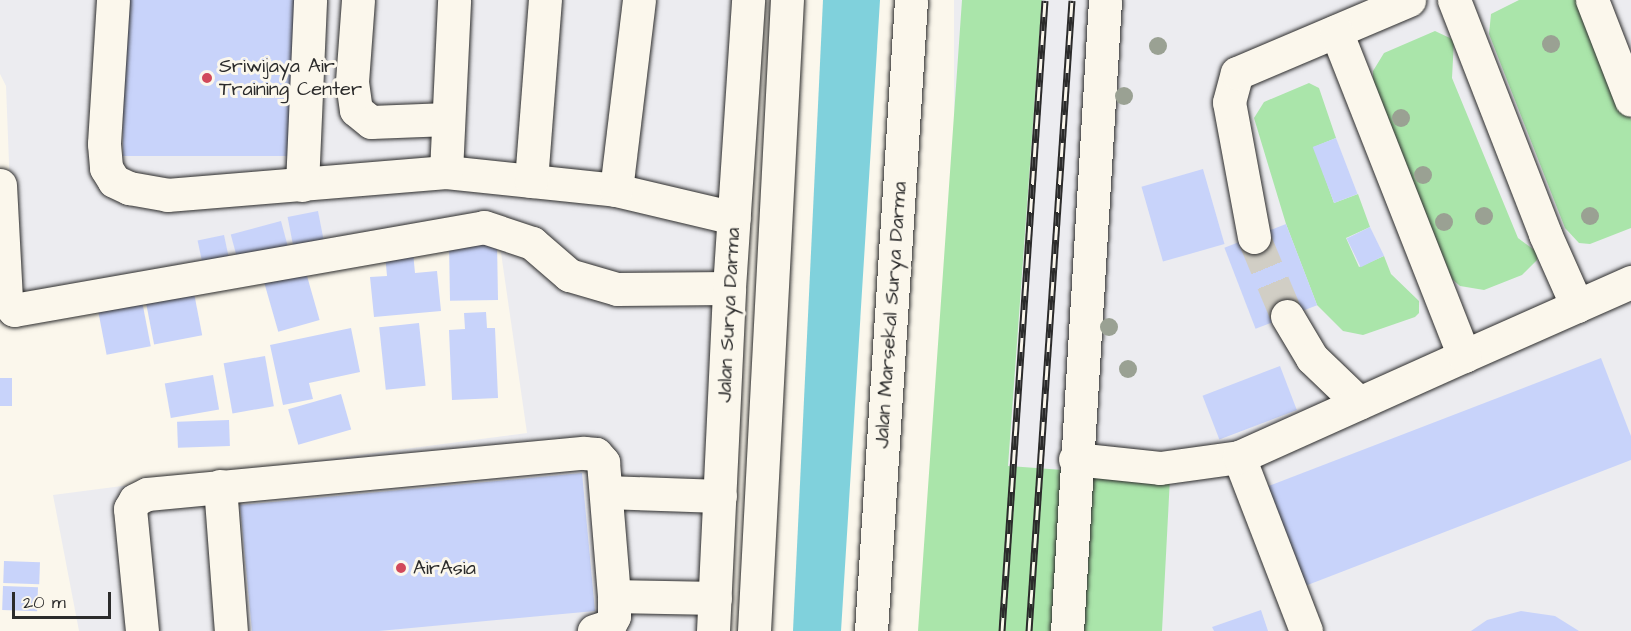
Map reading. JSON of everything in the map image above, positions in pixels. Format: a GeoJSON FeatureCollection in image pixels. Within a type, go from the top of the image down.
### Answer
{"type":"FeatureCollection","features":[{"type":"Feature","properties":{"kind":"street"},"geometry":{"type":"LineString","coordinates":[[113,0],[104,144],[106,168],[114,180],[129,188],[167,195],[446,172],[616,190],[734,218]]}},
{"type":"Feature","properties":{"kind":"street"},"geometry":{"type":"LineString","coordinates":[[302,185],[310,0]]}},
{"type":"Feature","properties":{"kind":"street"},"geometry":{"type":"LineString","coordinates":[[358,0],[352,82],[356,110],[371,122],[448,119]]}},
{"type":"Feature","properties":{"kind":"street"},"geometry":{"type":"LineString","coordinates":[[446,172],[454,0]]}},
{"type":"Feature","properties":{"kind":"street"},"geometry":{"type":"LineString","coordinates":[[531,181],[545,0]]}},
{"type":"Feature","properties":{"kind":"street"},"geometry":{"type":"LineString","coordinates":[[616,190],[639,0]]}},
{"type":"Feature","properties":{"kind":"street","name":"Jalan Surya Darma"},"geometry":{"type":"LineString","coordinates":[[713,631],[729,288],[748,0]]}},
{"type":"Feature","properties":{"kind":"street","name":"Jalan Surya Darma"},"geometry":{"type":"LineString","coordinates":[[754,631],[787,0]]}},
{"type":"Feature","properties":{"kind":"street","name":"Jalan Marsekal Surya Darma"},"geometry":{"type":"LineString","coordinates":[[871,631],[911,0]]}},
{"type":"Feature","properties":{"kind":"street"},"geometry":{"type":"LineString","coordinates":[[1067,631],[1075,459],[1106,0]]}},
{"type":"Feature","properties":{"kind":"street"},"geometry":{"type":"LineString","coordinates":[[1254,237],[1234,139],[1229,102],[1231,82],[1244,68],[1409,0]]}},
{"type":"Feature","properties":{"kind":"street"},"geometry":{"type":"LineString","coordinates":[[1454,0],[1577,306]]}},
{"type":"Feature","properties":{"kind":"street"},"geometry":{"type":"LineString","coordinates":[[1592,0],[1621,42],[1631,100]]}},
{"type":"Feature","properties":{"kind":"street"},"geometry":{"type":"LineString","coordinates":[[1336,31],[1464,356]]}},
{"type":"Feature","properties":{"kind":"street"},"geometry":{"type":"LineString","coordinates":[[0,185],[6,301],[14,309],[484,227],[532,243],[569,275],[617,289],[729,288]]}},
{"type":"Feature","properties":{"kind":"street"},"geometry":{"type":"LineString","coordinates":[[1075,459],[1160,468],[1239,457],[1631,282]]}},
{"type":"Feature","properties":{"kind":"street"},"geometry":{"type":"LineString","coordinates":[[1287,316],[1312,358],[1359,403]]}},
{"type":"Feature","properties":{"kind":"street"},"geometry":{"type":"LineString","coordinates":[[142,631],[130,509],[135,500],[147,494],[584,453],[596,454],[603,462],[614,596],[614,616],[609,626],[594,631]]}},
{"type":"Feature","properties":{"kind":"street"},"geometry":{"type":"LineString","coordinates":[[1239,457],[1306,631]]}},
{"type":"Feature","properties":{"kind":"street"},"geometry":{"type":"LineString","coordinates":[[220,486],[231,631]]}},
{"type":"Feature","properties":{"kind":"street"},"geometry":{"type":"LineString","coordinates":[[606,492],[720,496]]}},
{"type":"Feature","properties":{"kind":"street"},"geometry":{"type":"LineString","coordinates":[[614,596],[715,598]]}},
{"type":"Feature","properties":{"kind":"shaded area"},"geometry":{"type":"Polygon","coordinates":[[[0,0],[735,0],[700,631],[79,631],[53,495],[527,433],[498,232],[15,318],[6,86],[0,74],[0,0]]]}},
{"type":"Feature","properties":{"kind":"shaded area"},"geometry":{"type":"Polygon","coordinates":[[[954,0],[1631,0],[1631,631],[954,631],[954,0]]]}},
{"type":"Feature","properties":{"kind":"green space"},"geometry":{"type":"Polygon","coordinates":[[[962,0],[1042,0],[1008,466],[1170,478],[1162,631],[918,631],[962,0]]]}},
{"type":"Feature","properties":{"kind":"green space"},"geometry":{"type":"Polygon","coordinates":[[[1519,0],[1583,0],[1631,120],[1631,228],[1590,244],[1579,243],[1565,228],[1489,34],[1491,14],[1519,0]]]}},
{"type":"Feature","properties":{"kind":"green space"},"geometry":{"type":"Polygon","coordinates":[[[1435,31],[1454,40],[1452,78],[1518,238],[1537,252],[1537,260],[1522,275],[1484,290],[1460,286],[1452,279],[1373,80],[1373,71],[1384,53],[1435,31]]]}},
{"type":"Feature","properties":{"kind":"green space"},"geometry":{"type":"Polygon","coordinates":[[[1309,83],[1319,88],[1336,138],[1314,147],[1334,203],[1358,194],[1370,227],[1346,238],[1359,267],[1384,256],[1391,274],[1419,301],[1419,313],[1415,317],[1363,335],[1343,331],[1317,305],[1286,224],[1254,118],[1264,102],[1309,83]]]}},
{"type":"Feature","properties":{"kind":"water"},"geometry":{"type":"Polygon","coordinates":[[[823,0],[880,0],[841,631],[793,631],[823,0]]]}},
{"type":"Feature","properties":{"kind":"building","name":"Sriwijaya Air Training Center"},"geometry":{"type":"Polygon","coordinates":[[[123,0],[300,0],[300,156],[123,156],[123,0]]]}},
{"type":"Feature","properties":{"kind":"building"},"geometry":{"type":"Polygon","coordinates":[[[1336,138],[1358,194],[1334,203],[1313,147],[1336,138]]]}},
{"type":"Feature","properties":{"kind":"building"},"geometry":{"type":"Polygon","coordinates":[[[1203,169],[1224,244],[1163,262],[1141,187],[1203,169]]]}},
{"type":"Feature","properties":{"kind":"building"},"geometry":{"type":"Polygon","coordinates":[[[318,211],[324,242],[294,248],[288,217],[318,211]]]}},
{"type":"Feature","properties":{"kind":"building"},"geometry":{"type":"Polygon","coordinates":[[[281,221],[290,254],[240,267],[231,234],[281,221]]]}},
{"type":"Feature","properties":{"kind":"building"},"geometry":{"type":"Polygon","coordinates":[[[1286,224],[1317,305],[1256,329],[1224,248],[1286,224]]]}},
{"type":"Feature","properties":{"kind":"building"},"geometry":{"type":"Polygon","coordinates":[[[1370,227],[1384,256],[1361,267],[1347,238],[1370,227]]]}},
{"type":"Feature","properties":{"kind":"building"},"geometry":{"type":"Polygon","coordinates":[[[224,235],[231,269],[205,275],[198,241],[224,235]]]}},
{"type":"Feature","properties":{"kind":"building"},"geometry":{"type":"Polygon","coordinates":[[[497,242],[498,300],[450,301],[449,243],[497,242]]]}},
{"type":"Feature","properties":{"kind":"building"},"geometry":{"type":"Polygon","coordinates":[[[413,252],[415,273],[437,271],[441,311],[374,317],[370,277],[387,276],[385,254],[413,252]]]}},
{"type":"Feature","properties":{"kind":"building"},"geometry":{"type":"Polygon","coordinates":[[[305,269],[320,320],[278,332],[264,281],[305,269]]]}},
{"type":"Feature","properties":{"kind":"building"},"geometry":{"type":"Polygon","coordinates":[[[194,293],[202,335],[154,345],[146,302],[194,293]]]}},
{"type":"Feature","properties":{"kind":"building"},"geometry":{"type":"Polygon","coordinates":[[[142,301],[151,346],[107,355],[98,310],[142,301]]]}},
{"type":"Feature","properties":{"kind":"building"},"geometry":{"type":"Polygon","coordinates":[[[486,312],[487,328],[495,328],[498,398],[452,400],[449,330],[465,329],[464,313],[486,312]]]}},
{"type":"Feature","properties":{"kind":"building"},"geometry":{"type":"Polygon","coordinates":[[[419,323],[426,386],[386,390],[379,327],[419,323]]]}},
{"type":"Feature","properties":{"kind":"building"},"geometry":{"type":"Polygon","coordinates":[[[351,328],[360,372],[309,383],[313,399],[283,405],[270,345],[351,328]]]}},
{"type":"Feature","properties":{"kind":"building"},"geometry":{"type":"Polygon","coordinates":[[[265,356],[274,406],[232,414],[224,363],[265,356]]]}},
{"type":"Feature","properties":{"kind":"building"},"geometry":{"type":"Polygon","coordinates":[[[1601,358],[1631,436],[1631,460],[1305,586],[1266,487],[1601,358]]]}},
{"type":"Feature","properties":{"kind":"building"},"geometry":{"type":"Polygon","coordinates":[[[1280,366],[1297,410],[1219,440],[1203,396],[1280,366]]]}},
{"type":"Feature","properties":{"kind":"building"},"geometry":{"type":"Polygon","coordinates":[[[213,375],[219,409],[171,418],[165,384],[213,375]]]}},
{"type":"Feature","properties":{"kind":"building"},"geometry":{"type":"Polygon","coordinates":[[[0,378],[12,378],[12,406],[0,406],[0,378]]]}},
{"type":"Feature","properties":{"kind":"building"},"geometry":{"type":"Polygon","coordinates":[[[341,394],[351,430],[298,445],[288,409],[341,394]]]}},
{"type":"Feature","properties":{"kind":"building"},"geometry":{"type":"Polygon","coordinates":[[[229,420],[230,446],[178,448],[177,422],[229,420]]]}},
{"type":"Feature","properties":{"kind":"building"},"geometry":{"type":"Polygon","coordinates":[[[582,473],[595,611],[379,631],[252,631],[240,505],[582,473]]]}},
{"type":"Feature","properties":{"kind":"building"},"geometry":{"type":"Polygon","coordinates":[[[4,561],[40,562],[39,584],[3,583],[4,561]]]}},
{"type":"Feature","properties":{"kind":"building"},"geometry":{"type":"Polygon","coordinates":[[[3,586],[38,587],[37,611],[2,610],[3,586]]]}},
{"type":"Feature","properties":{"kind":"building"},"geometry":{"type":"Polygon","coordinates":[[[1261,610],[1268,631],[1214,631],[1212,627],[1261,610]]]}},
{"type":"Feature","properties":{"kind":"building"},"geometry":{"type":"Polygon","coordinates":[[[1521,611],[1555,616],[1579,631],[1471,631],[1487,620],[1521,611]]]}},
{"type":"Feature","properties":{"kind":"tunnel"},"geometry":{"type":"LineString","coordinates":[[1254,237],[1287,316]]}},
{"type":"Feature","properties":{"kind":"railway"},"geometry":{"type":"LineString","coordinates":[[1002,631],[1045,0]]}},
{"type":"Feature","properties":{"kind":"railway"},"geometry":{"type":"LineString","coordinates":[[1029,631],[1072,0]]}},
{"type":"Feature","properties":{"kind":"place","name":"Sriwijaya Air Training Center"},"geometry":{"type":"Point","coordinates":[207,78]}},
{"type":"Feature","properties":{"kind":"place","name":"AirAsia"},"geometry":{"type":"Point","coordinates":[401,568]}}]}
